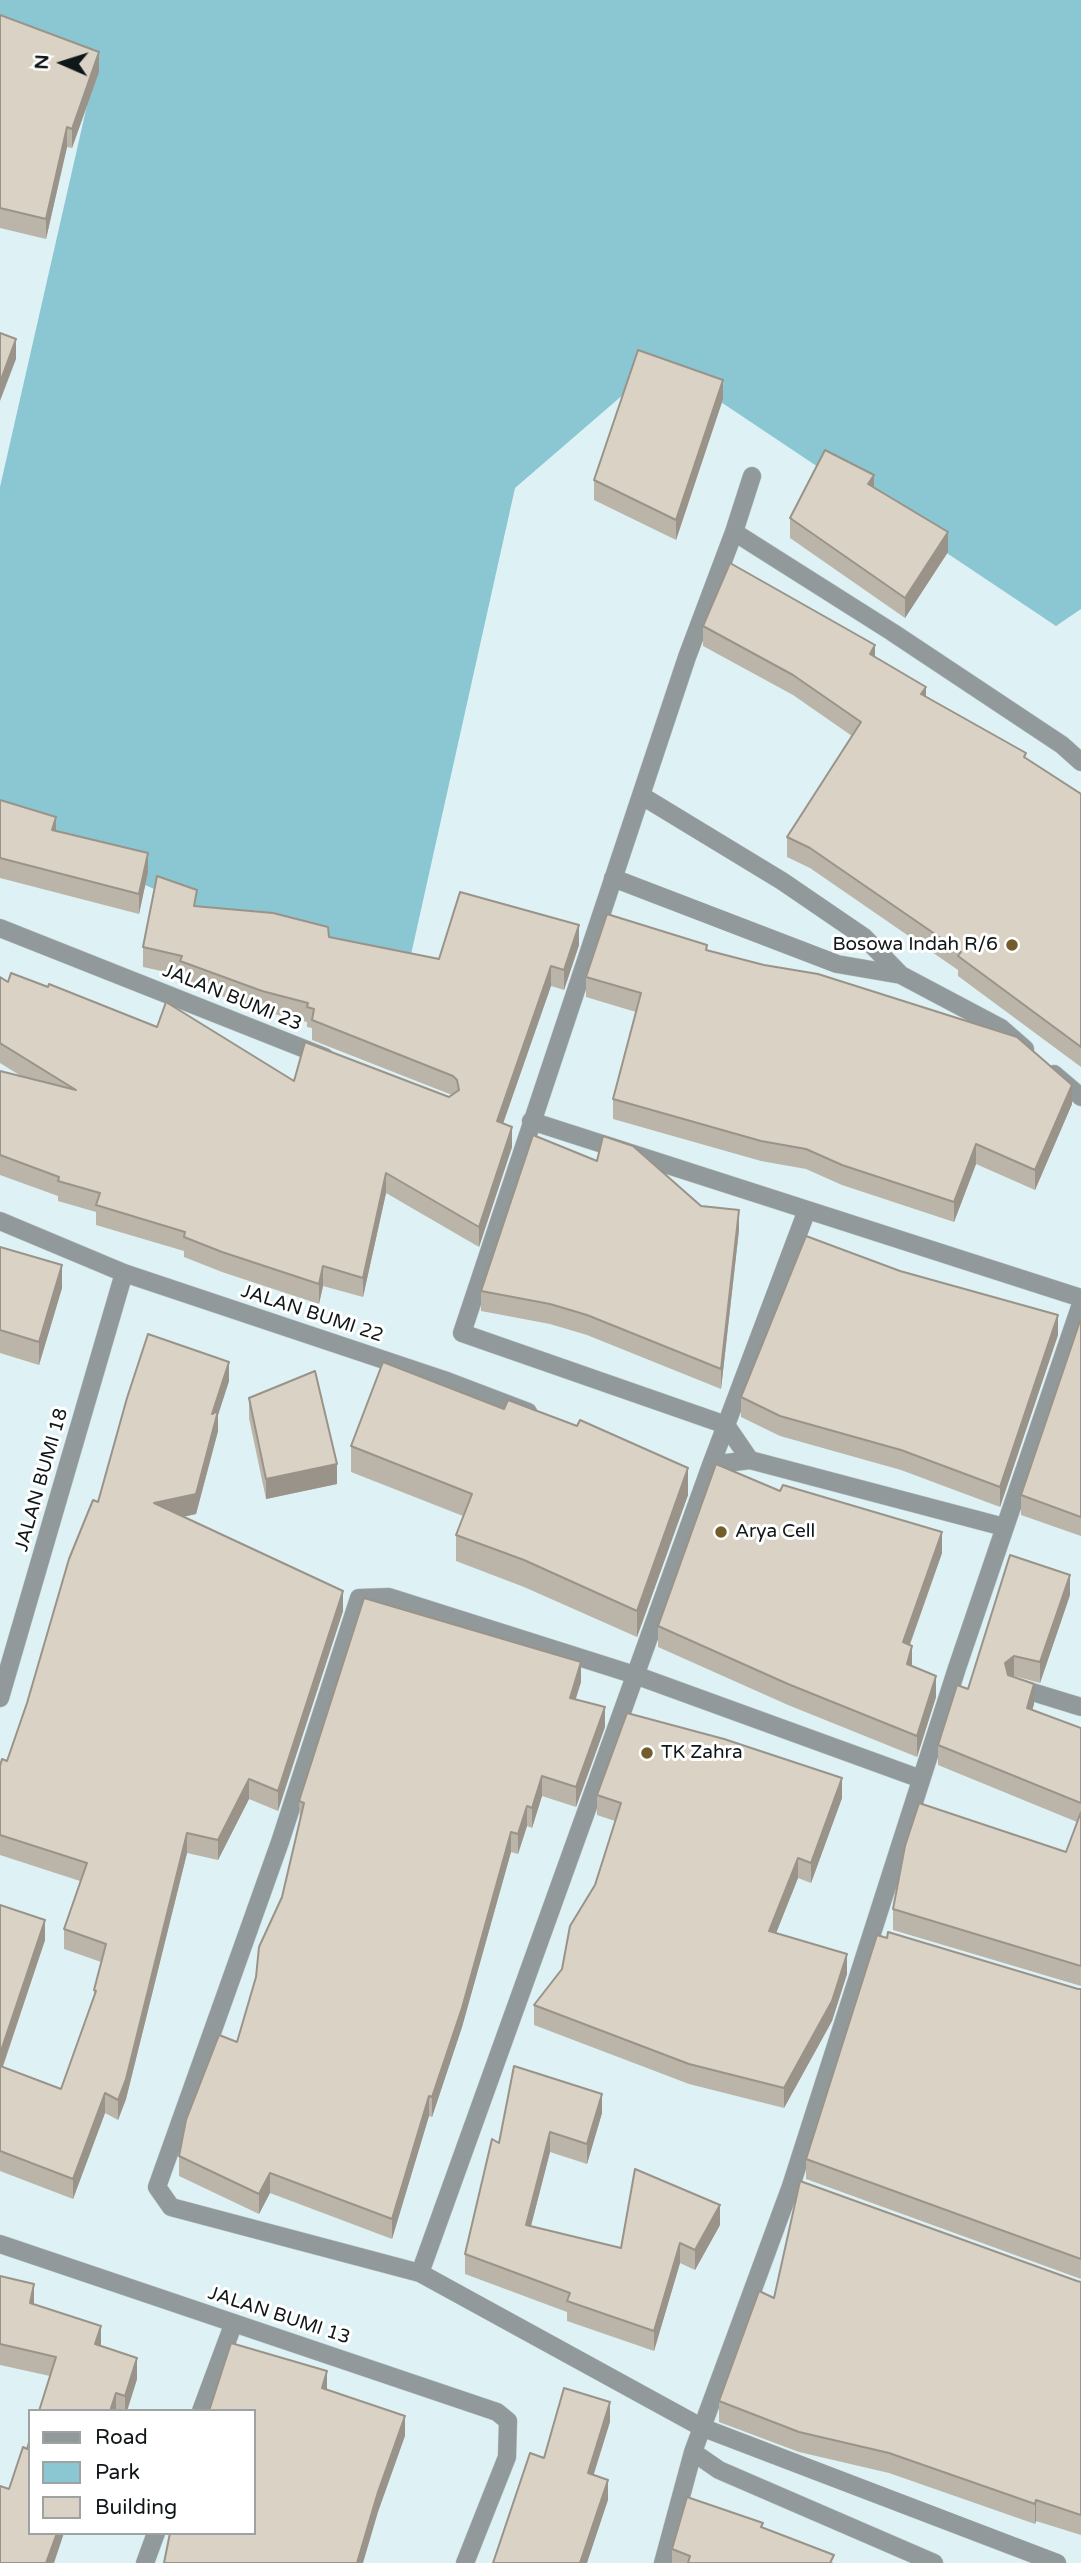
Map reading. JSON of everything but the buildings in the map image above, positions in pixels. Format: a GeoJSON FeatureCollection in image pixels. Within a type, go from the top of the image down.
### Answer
{"type":"FeatureCollection","features":[{"type":"Feature","properties":{"kind":"street"},"geometry":{"type":"LineString","coordinates":[[750,1460],[726,1425],[462,1333],[612,878],[752,476]]}},
{"type":"Feature","properties":{"kind":"street"},"geometry":{"type":"LineString","coordinates":[[734,532],[1062,745],[1081,762]]}},
{"type":"Feature","properties":{"kind":"street"},"geometry":{"type":"LineString","coordinates":[[642,796],[782,881],[853,930],[901,975],[1001,1028],[1081,1097]]}},
{"type":"Feature","properties":{"kind":"street"},"geometry":{"type":"LineString","coordinates":[[612,878],[837,964],[901,975]]}},
{"type":"Feature","properties":{"kind":"street","name":"JALAN BUMI 23"},"geometry":{"type":"LineString","coordinates":[[0,928],[346,1065]]}},
{"type":"Feature","properties":{"kind":"street"},"geometry":{"type":"LineString","coordinates":[[531,1121],[1081,1301],[921,1779],[877,1937],[797,2188],[701,2427],[663,2563]]}},
{"type":"Feature","properties":{"kind":"street"},"geometry":{"type":"LineString","coordinates":[[420,2273],[711,1465],[807,1210]]}},
{"type":"Feature","properties":{"kind":"street","name":"JALAN BUMI 22"},"geometry":{"type":"LineString","coordinates":[[0,1221],[124,1273],[444,1380],[547,1419]]}},
{"type":"Feature","properties":{"kind":"street","name":"JALAN BUMI 18"},"geometry":{"type":"LineString","coordinates":[[0,1698],[124,1273]]}},
{"type":"Feature","properties":{"kind":"street"},"geometry":{"type":"LineString","coordinates":[[711,1465],[750,1460],[1004,1527]]}},
{"type":"Feature","properties":{"kind":"street"},"geometry":{"type":"LineString","coordinates":[[921,1779],[635,1675],[389,1597],[359,1598],[280,1842],[157,2187],[170,2207],[420,2273],[701,2427],[1057,2563]]}},
{"type":"Feature","properties":{"kind":"street"},"geometry":{"type":"LineString","coordinates":[[1016,1687],[1081,1707]]}},
{"type":"Feature","properties":{"kind":"street","name":"JALAN BUMI 13"},"geometry":{"type":"LineString","coordinates":[[0,2244],[233,2325],[497,2412],[508,2421],[507,2457],[465,2563]]}},
{"type":"Feature","properties":{"kind":"street"},"geometry":{"type":"LineString","coordinates":[[202,2409],[233,2325]]}},
{"type":"Feature","properties":{"kind":"street"},"geometry":{"type":"LineString","coordinates":[[693,2452],[719,2470],[901,2556],[934,2563]]}},
{"type":"Feature","properties":{"kind":"street"},"geometry":{"type":"LineString","coordinates":[[145,2563],[155,2535]]}},
{"type":"Feature","properties":{"kind":"green space"},"geometry":{"type":"Polygon","coordinates":[[[0,0],[1081,0],[1081,609],[1056,626],[661,362],[515,488],[402,995],[0,823],[0,487],[93,79],[0,22],[0,0]]]}},
{"type":"Feature","properties":{"kind":"place","name":"Bosowa Indah R/6"},"geometry":{"type":"Point","coordinates":[1012,945]}},
{"type":"Feature","properties":{"kind":"place","name":"Arya Cell"},"geometry":{"type":"Point","coordinates":[721,1532]}},
{"type":"Feature","properties":{"kind":"place","name":"TK Zahra"},"geometry":{"type":"Point","coordinates":[647,1753]}}]}
